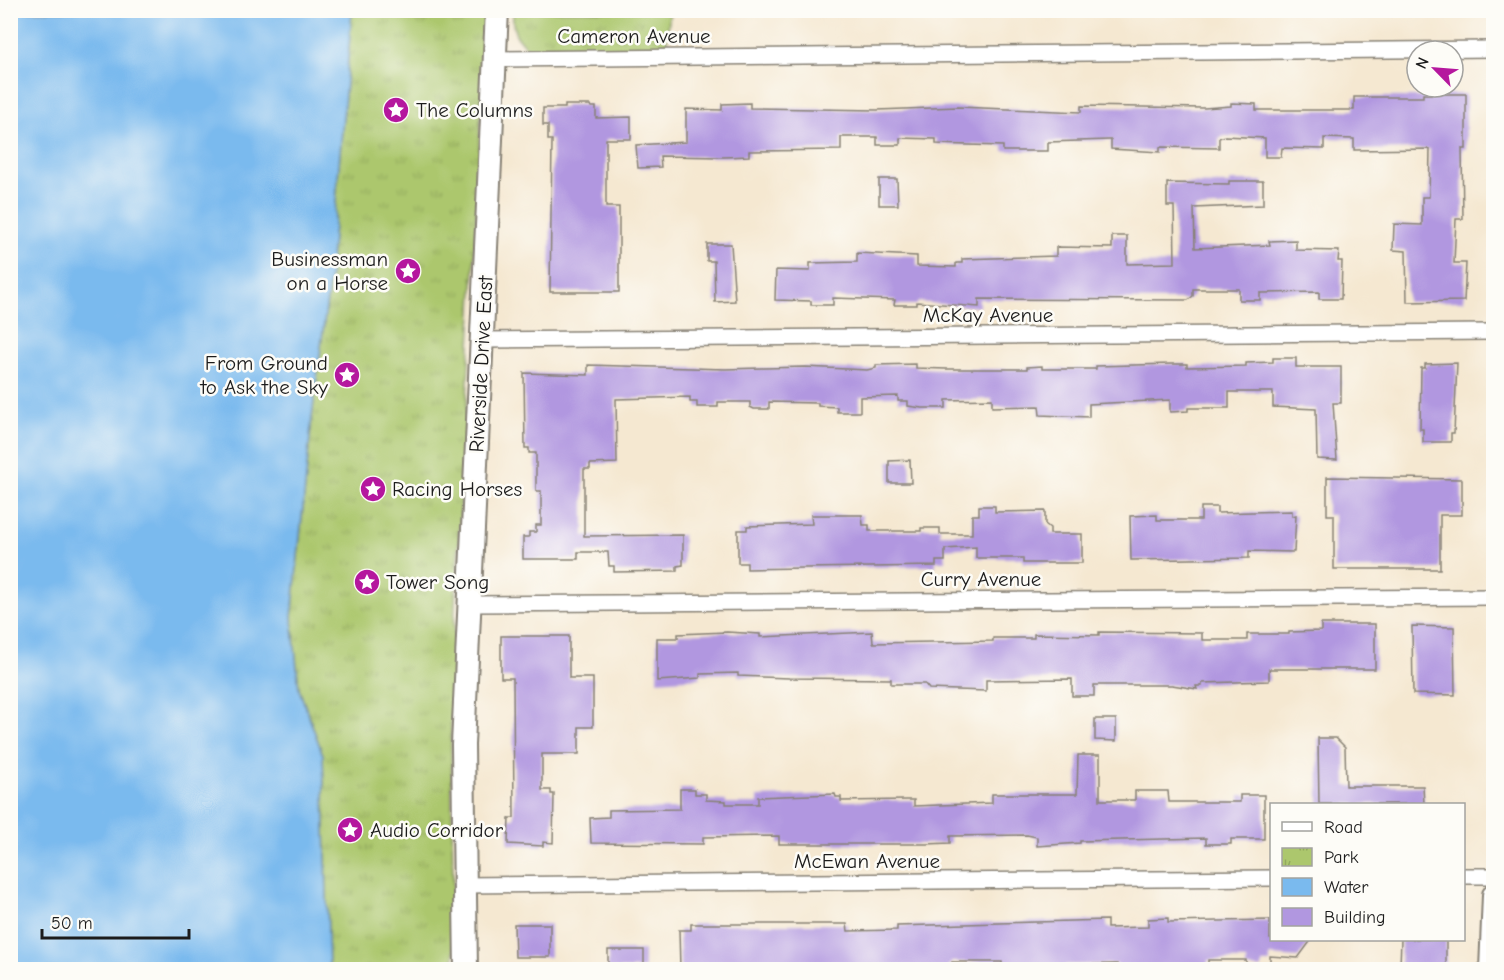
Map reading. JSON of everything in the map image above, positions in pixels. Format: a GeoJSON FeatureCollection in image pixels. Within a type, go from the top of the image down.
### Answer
{"type":"FeatureCollection","features":[{"type":"Feature","properties":{"kind":"main road","name":"Riverside Drive East"},"geometry":{"type":"LineString","coordinates":[[466,969],[464,745],[498,10]]}},
{"type":"Feature","properties":{"kind":"main road"},"geometry":{"type":"LineString","coordinates":[[1491,969],[1494,895]]}},
{"type":"Feature","properties":{"kind":"street","name":"Cameron Avenue"},"geometry":{"type":"LineString","coordinates":[[495,59],[1494,50]]}},
{"type":"Feature","properties":{"kind":"street","name":"McKay Avenue"},"geometry":{"type":"LineString","coordinates":[[482,340],[1494,332]]}},
{"type":"Feature","properties":{"kind":"street","name":"Curry Avenue"},"geometry":{"type":"LineString","coordinates":[[470,603],[1494,597]]}},
{"type":"Feature","properties":{"kind":"street"},"geometry":{"type":"LineString","coordinates":[[1465,876],[1494,876]]}},
{"type":"Feature","properties":{"kind":"street","name":"McEwan Avenue"},"geometry":{"type":"LineString","coordinates":[[464,885],[1270,878]]}},
{"type":"Feature","properties":{"kind":"green space"},"geometry":{"type":"Polygon","coordinates":[[[352,11],[485,11],[472,312],[455,604],[451,728],[454,969],[329,970],[323,755],[299,689],[292,617],[312,417],[329,284],[352,11]]]}},
{"type":"Feature","properties":{"kind":"green space"},"geometry":{"type":"Polygon","coordinates":[[[513,11],[670,11],[666,49],[528,48],[515,32],[513,11]]]}},
{"type":"Feature","properties":{"kind":"water"},"geometry":{"type":"Polygon","coordinates":[[[10,11],[352,11],[329,284],[312,417],[292,617],[299,689],[323,755],[329,969],[11,969],[10,11]]]}},
{"type":"Feature","properties":{"kind":"building"},"geometry":{"type":"Polygon","coordinates":[[[1466,94],[1466,149],[1462,149],[1463,219],[1456,219],[1454,263],[1466,263],[1464,301],[1407,302],[1406,251],[1393,250],[1394,224],[1422,225],[1422,197],[1429,197],[1430,149],[1354,150],[1354,139],[1324,138],[1324,149],[1282,148],[1281,157],[1265,157],[1265,138],[1225,136],[1219,138],[1219,148],[1160,147],[1160,152],[1111,149],[1111,140],[1048,142],[1048,151],[1003,151],[1003,146],[936,144],[936,139],[900,138],[900,145],[877,145],[877,137],[841,137],[841,150],[749,151],[749,156],[724,157],[660,156],[661,167],[638,168],[636,145],[686,142],[686,109],[722,110],[722,104],[750,103],[750,108],[877,110],[958,107],[1081,112],[1081,106],[1204,108],[1231,106],[1231,103],[1256,104],[1256,110],[1354,110],[1354,97],[1465,99],[1466,94]]]}},
{"type":"Feature","properties":{"kind":"building"},"geometry":{"type":"Polygon","coordinates":[[[565,105],[596,107],[596,118],[631,117],[631,139],[606,139],[606,207],[619,207],[619,292],[550,292],[552,140],[548,140],[548,125],[543,125],[543,108],[565,108],[565,105]]]}},
{"type":"Feature","properties":{"kind":"building"},"geometry":{"type":"Polygon","coordinates":[[[879,179],[897,179],[898,205],[879,205],[879,179]]]}},
{"type":"Feature","properties":{"kind":"building"},"geometry":{"type":"Polygon","coordinates":[[[1229,181],[1263,181],[1263,205],[1194,208],[1195,248],[1270,245],[1269,241],[1296,240],[1296,250],[1339,251],[1338,261],[1342,261],[1341,299],[1319,299],[1319,292],[1260,293],[1260,300],[1239,300],[1239,289],[1193,289],[1193,296],[1188,300],[979,299],[979,307],[917,302],[917,305],[894,305],[895,300],[833,298],[833,305],[811,305],[811,301],[775,300],[776,270],[810,271],[810,263],[857,262],[857,253],[917,256],[917,266],[956,267],[956,263],[962,263],[962,259],[1056,256],[1056,247],[1112,248],[1112,236],[1127,236],[1127,264],[1175,263],[1174,206],[1167,206],[1167,183],[1229,184],[1229,181]]]}},
{"type":"Feature","properties":{"kind":"building"},"geometry":{"type":"Polygon","coordinates":[[[707,244],[731,244],[735,301],[715,302],[714,261],[707,261],[707,244]]]}},
{"type":"Feature","properties":{"kind":"building"},"geometry":{"type":"Polygon","coordinates":[[[1273,358],[1296,358],[1296,367],[1341,367],[1341,403],[1333,403],[1337,460],[1317,459],[1316,409],[1273,407],[1273,392],[1229,392],[1229,408],[1188,408],[1188,411],[1170,412],[1170,400],[1089,404],[1089,417],[1040,415],[1039,406],[992,407],[992,399],[946,400],[946,408],[922,408],[908,406],[908,401],[898,401],[898,396],[860,397],[860,412],[837,412],[837,407],[818,406],[818,403],[769,402],[769,409],[754,409],[750,407],[750,402],[718,402],[718,407],[697,407],[697,402],[690,402],[690,397],[616,399],[617,463],[590,464],[590,469],[584,469],[584,536],[683,535],[683,565],[677,566],[677,571],[614,572],[614,566],[609,566],[608,552],[578,552],[578,559],[523,559],[523,537],[529,537],[529,532],[536,532],[536,525],[541,525],[541,491],[536,491],[536,453],[529,453],[529,448],[525,448],[524,373],[588,375],[588,365],[725,369],[805,367],[867,370],[876,368],[876,365],[916,364],[916,368],[946,369],[1027,369],[1027,367],[1042,366],[1042,369],[1096,369],[1096,366],[1172,364],[1187,364],[1187,367],[1246,366],[1246,363],[1273,362],[1273,358]]]}},
{"type":"Feature","properties":{"kind":"building"},"geometry":{"type":"Polygon","coordinates":[[[1457,363],[1454,433],[1451,433],[1451,442],[1423,442],[1423,429],[1420,429],[1421,368],[1425,368],[1425,364],[1457,363]]]}},
{"type":"Feature","properties":{"kind":"building"},"geometry":{"type":"Polygon","coordinates":[[[910,460],[911,483],[889,483],[889,461],[910,460]]]}},
{"type":"Feature","properties":{"kind":"building"},"geometry":{"type":"Polygon","coordinates":[[[1327,477],[1462,479],[1462,515],[1440,515],[1440,569],[1334,569],[1334,515],[1327,515],[1327,477]]]}},
{"type":"Feature","properties":{"kind":"building"},"geometry":{"type":"Polygon","coordinates":[[[979,506],[995,506],[995,512],[1045,511],[1045,524],[1050,528],[1050,534],[1082,534],[1082,563],[1023,563],[1023,558],[976,558],[976,547],[945,549],[945,561],[936,561],[936,566],[747,569],[747,563],[738,563],[738,530],[747,530],[747,526],[812,524],[811,515],[862,515],[863,525],[869,525],[869,531],[921,531],[921,528],[940,528],[940,534],[972,534],[972,515],[979,515],[979,506]]]}},
{"type":"Feature","properties":{"kind":"building"},"geometry":{"type":"Polygon","coordinates":[[[1201,507],[1217,507],[1217,513],[1292,511],[1292,516],[1296,515],[1294,552],[1249,551],[1249,558],[1131,560],[1130,516],[1157,515],[1157,520],[1201,520],[1201,507]]]}},
{"type":"Feature","properties":{"kind":"building"},"geometry":{"type":"Polygon","coordinates":[[[1321,624],[1375,624],[1375,669],[1269,669],[1269,681],[1202,683],[1202,686],[1196,686],[1197,689],[1172,685],[1094,685],[1094,696],[1072,696],[1072,679],[986,680],[986,691],[929,689],[925,684],[891,684],[891,679],[738,676],[738,673],[700,674],[700,678],[657,681],[657,638],[678,638],[678,634],[727,632],[760,634],[760,637],[872,632],[873,643],[993,641],[993,638],[1034,638],[1034,634],[1099,635],[1099,632],[1202,633],[1202,640],[1247,640],[1247,634],[1321,631],[1321,624]]]}},
{"type":"Feature","properties":{"kind":"building"},"geometry":{"type":"Polygon","coordinates":[[[1412,626],[1454,627],[1455,695],[1413,694],[1412,626]]]}},
{"type":"Feature","properties":{"kind":"building"},"geometry":{"type":"Polygon","coordinates":[[[501,636],[569,636],[569,678],[593,678],[593,727],[579,727],[579,754],[542,754],[542,790],[551,790],[551,794],[554,794],[553,843],[543,842],[543,846],[508,844],[509,818],[514,818],[513,678],[501,678],[501,636]]]}},
{"type":"Feature","properties":{"kind":"building"},"geometry":{"type":"Polygon","coordinates":[[[1095,719],[1116,719],[1116,741],[1095,740],[1095,719]]]}},
{"type":"Feature","properties":{"kind":"building"},"geometry":{"type":"Polygon","coordinates":[[[1318,738],[1336,738],[1345,747],[1346,786],[1423,786],[1424,803],[1319,803],[1318,738]]]}},
{"type":"Feature","properties":{"kind":"building"},"geometry":{"type":"Polygon","coordinates":[[[1078,755],[1100,755],[1100,800],[1135,800],[1135,791],[1168,791],[1169,802],[1240,802],[1240,795],[1264,795],[1264,839],[1231,839],[1231,844],[1206,844],[1206,838],[1080,841],[1080,843],[1037,846],[1037,837],[1027,835],[950,836],[950,843],[926,844],[779,844],[779,836],[703,837],[703,844],[591,843],[590,818],[609,817],[609,810],[680,809],[680,789],[695,789],[695,794],[706,794],[706,800],[726,801],[726,804],[758,804],[758,797],[835,794],[836,797],[841,797],[841,801],[914,800],[914,806],[992,803],[992,794],[1077,794],[1078,755]]]}},
{"type":"Feature","properties":{"kind":"building"},"geometry":{"type":"Polygon","coordinates":[[[1168,918],[1168,922],[1270,920],[1270,941],[1311,941],[1298,958],[1270,956],[1270,963],[1262,963],[1262,969],[1246,968],[1246,960],[1208,960],[1208,969],[1117,969],[1117,964],[1002,969],[1002,962],[952,962],[947,969],[859,969],[859,965],[783,969],[680,969],[679,930],[691,930],[691,924],[847,924],[848,931],[897,930],[897,926],[1107,920],[1107,928],[1148,927],[1148,919],[1168,918]]]}},
{"type":"Feature","properties":{"kind":"building"},"geometry":{"type":"Polygon","coordinates":[[[514,924],[550,924],[550,957],[515,957],[514,924]]]}},
{"type":"Feature","properties":{"kind":"building"},"geometry":{"type":"Polygon","coordinates":[[[1401,941],[1446,941],[1446,969],[1404,969],[1404,966],[1400,966],[1401,941]]]}},
{"type":"Feature","properties":{"kind":"building"},"geometry":{"type":"Polygon","coordinates":[[[608,950],[644,950],[644,969],[608,969],[608,950]]]}},
{"type":"Feature","properties":{"kind":"place","name":"The Columns"},"geometry":{"type":"Point","coordinates":[396,110]}},
{"type":"Feature","properties":{"kind":"place","name":"Businessman on a Horse"},"geometry":{"type":"Point","coordinates":[408,271]}},
{"type":"Feature","properties":{"kind":"place","name":"From Ground to Ask the Sky"},"geometry":{"type":"Point","coordinates":[347,375]}},
{"type":"Feature","properties":{"kind":"place","name":"Racing Horses"},"geometry":{"type":"Point","coordinates":[373,489]}},
{"type":"Feature","properties":{"kind":"place","name":"Tower Song"},"geometry":{"type":"Point","coordinates":[367,582]}},
{"type":"Feature","properties":{"kind":"place","name":"Audio Corridor"},"geometry":{"type":"Point","coordinates":[350,830]}}]}
